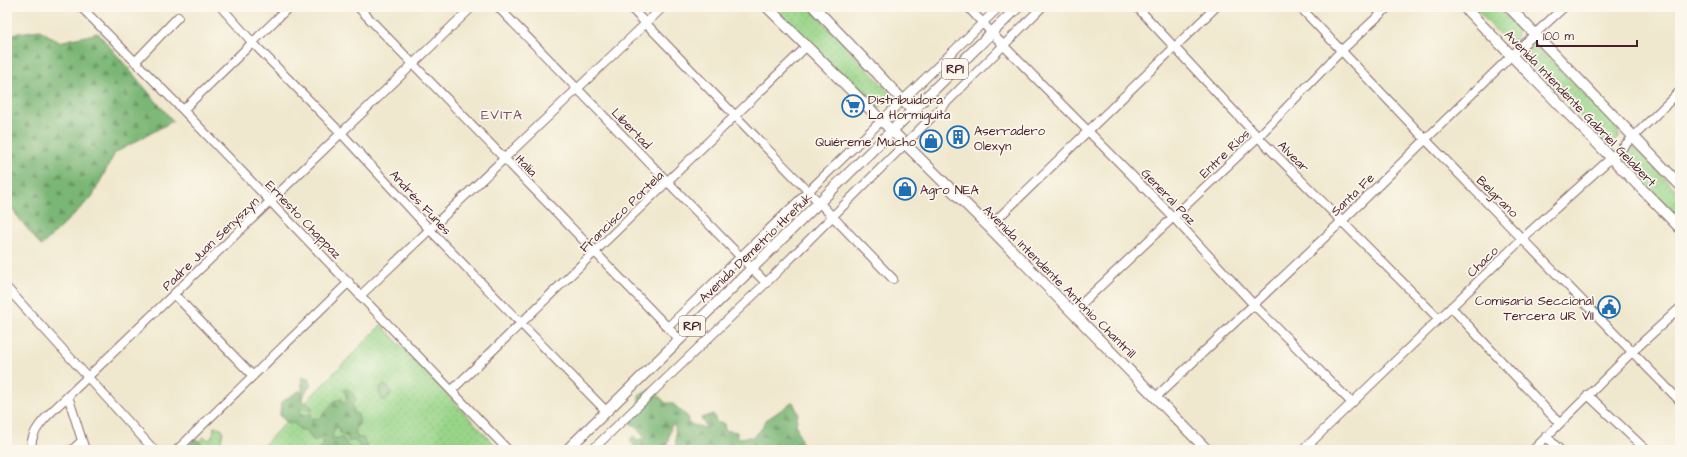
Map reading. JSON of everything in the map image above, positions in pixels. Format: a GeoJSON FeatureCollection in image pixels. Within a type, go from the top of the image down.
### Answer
{"type":"FeatureCollection","features":[{"type":"Feature","properties":{"kind":"main road"},"geometry":{"type":"LineString","coordinates":[[814,7],[912,111]]}},
{"type":"Feature","properties":{"kind":"main road","name":"RP1"},"geometry":{"type":"LineString","coordinates":[[893,131],[1018,7]]}},
{"type":"Feature","properties":{"kind":"main road","name":"Avenida Intendente Gabriel Gelabert"},"geometry":{"type":"LineString","coordinates":[[1464,7],[1680,228]]}},
{"type":"Feature","properties":{"kind":"main road","name":"Avenida Intendente Gabriel Gelabert"},"geometry":{"type":"LineString","coordinates":[[1509,7],[1632,137],[1680,185]]}},
{"type":"Feature","properties":{"kind":"main road","name":"Avenida Intendente Antonio Chantrill"},"geometry":{"type":"LineString","coordinates":[[770,8],[806,48],[906,143],[1207,450]]}},
{"type":"Feature","properties":{"kind":"main road","name":"Avenida Demetrio Hreñuk"},"geometry":{"type":"LineString","coordinates":[[567,450],[893,131]]}},
{"type":"Feature","properties":{"kind":"street","name":"Andrés Funes"},"geometry":{"type":"LineString","coordinates":[[221,7],[253,43],[341,133],[430,230],[606,411]]}},
{"type":"Feature","properties":{"kind":"street"},"geometry":{"type":"LineString","coordinates":[[183,110],[290,7]]}},
{"type":"Feature","properties":{"kind":"street","name":"Italia"},"geometry":{"type":"LineString","coordinates":[[358,7],[679,339]]}},
{"type":"Feature","properties":{"kind":"street","name":"Padre Juan Senyszyn"},"geometry":{"type":"LineString","coordinates":[[32,450],[30,445],[35,430],[68,396],[472,7]]}},
{"type":"Feature","properties":{"kind":"street","name":"Libertad"},"geometry":{"type":"LineString","coordinates":[[498,7],[766,282]]}},
{"type":"Feature","properties":{"kind":"street"},"geometry":{"type":"LineString","coordinates":[[630,7],[831,216],[894,279]]}},
{"type":"Feature","properties":{"kind":"street"},"geometry":{"type":"LineString","coordinates":[[360,296],[662,7]]}},
{"type":"Feature","properties":{"kind":"street","name":"General Paz"},"geometry":{"type":"LineString","coordinates":[[968,7],[1003,45],[1174,218],[1254,305],[1352,403]]}},
{"type":"Feature","properties":{"kind":"street"},"geometry":{"type":"LineString","coordinates":[[668,327],[999,7]]}},
{"type":"Feature","properties":{"kind":"street"},"geometry":{"type":"LineString","coordinates":[[592,450],[766,282],[1042,7]]}},
{"type":"Feature","properties":{"kind":"street","name":"Alvear"},"geometry":{"type":"LineString","coordinates":[[1137,7],[1258,137],[1439,319]]}},
{"type":"Feature","properties":{"kind":"street"},"geometry":{"type":"LineString","coordinates":[[989,227],[1216,7]]}},
{"type":"Feature","properties":{"kind":"street","name":"Belgrano"},"geometry":{"type":"LineString","coordinates":[[1300,7],[1426,140],[1680,401]]}},
{"type":"Feature","properties":{"kind":"street","name":"Entre Ríos"},"geometry":{"type":"LineString","coordinates":[[1073,312],[1258,137],[1342,50],[1388,7]]}},
{"type":"Feature","properties":{"kind":"street","name":"Santa Fe"},"geometry":{"type":"LineString","coordinates":[[1156,397],[1342,221],[1511,56],[1564,7]]}},
{"type":"Feature","properties":{"kind":"street"},"geometry":{"type":"LineString","coordinates":[[1674,7],[1680,13]]}},
{"type":"Feature","properties":{"kind":"street","name":"Ernesto Chappaz"},"geometry":{"type":"LineString","coordinates":[[84,8],[508,450]]}},
{"type":"Feature","properties":{"kind":"street"},"geometry":{"type":"LineString","coordinates":[[135,62],[178,17]]}},
{"type":"Feature","properties":{"kind":"street","name":"Francisco Portela"},"geometry":{"type":"LineString","coordinates":[[452,390],[806,48]]}},
{"type":"Feature","properties":{"kind":"street","name":"Chaco"},"geometry":{"type":"LineString","coordinates":[[1303,450],[1523,238],[1680,91]]}},
{"type":"Feature","properties":{"kind":"street"},"geometry":{"type":"LineString","coordinates":[[177,450],[348,282]]}},
{"type":"Feature","properties":{"kind":"street"},"geometry":{"type":"LineString","coordinates":[[7,288],[87,378],[154,450]]}},
{"type":"Feature","properties":{"kind":"street"},"geometry":{"type":"LineString","coordinates":[[174,294],[253,376]]}},
{"type":"Feature","properties":{"kind":"street"},"geometry":{"type":"LineString","coordinates":[[1451,307],[1559,424]]}},
{"type":"Feature","properties":{"kind":"street"},"geometry":{"type":"LineString","coordinates":[[1533,450],[1632,352],[1680,308]]}},
{"type":"Feature","properties":{"kind":"street"},"geometry":{"type":"LineString","coordinates":[[1588,395],[1646,450]]}},
{"type":"Feature","properties":{"kind":"street"},"geometry":{"type":"LineString","coordinates":[[68,396],[85,450]]}},
{"type":"Feature","properties":{"kind":"street"},"geometry":{"type":"LineString","coordinates":[[1546,436],[1560,450]]}},
{"type":"Feature","properties":{"kind":"street"},"geometry":{"type":"LineString","coordinates":[[72,450],[82,441]]}},
{"type":"Feature","properties":{"kind":"green space"},"geometry":{"type":"Polygon","coordinates":[[[786,7],[809,7],[893,96],[876,111],[780,14],[786,7]]]}},
{"type":"Feature","properties":{"kind":"green space"},"geometry":{"type":"Polygon","coordinates":[[[1474,7],[1498,7],[1517,27],[1518,34],[1514,40],[1504,39],[1474,7]]]}},
{"type":"Feature","properties":{"kind":"green space"},"geometry":{"type":"Polygon","coordinates":[[[7,25],[11,34],[40,30],[59,42],[98,33],[173,121],[115,153],[92,197],[41,246],[11,208],[7,197],[7,25]]]}},
{"type":"Feature","properties":{"kind":"green space"},"geometry":{"type":"Polygon","coordinates":[[[1530,46],[1537,46],[1618,129],[1619,138],[1614,142],[1606,143],[1526,60],[1525,53],[1530,46]]]}},
{"type":"Feature","properties":{"kind":"green space"},"geometry":{"type":"Polygon","coordinates":[[[1628,147],[1634,147],[1680,194],[1680,220],[1621,158],[1622,151],[1628,147]]]}},
{"type":"Feature","properties":{"kind":"green space"},"geometry":{"type":"Polygon","coordinates":[[[381,325],[500,450],[259,450],[381,325]]]}},
{"type":"Feature","properties":{"kind":"green space"},"geometry":{"type":"Polygon","coordinates":[[[302,377],[309,378],[311,384],[302,398],[303,403],[306,403],[312,407],[312,411],[300,408],[301,413],[304,416],[311,413],[311,416],[308,419],[320,418],[334,401],[341,399],[343,403],[347,399],[344,389],[348,389],[356,400],[352,403],[354,413],[358,415],[360,423],[355,429],[357,438],[363,438],[368,447],[363,449],[354,440],[349,442],[347,437],[340,432],[338,427],[334,429],[332,438],[343,438],[350,450],[321,450],[321,447],[324,444],[323,439],[313,440],[307,431],[299,429],[294,423],[283,419],[280,415],[281,402],[299,391],[302,392],[302,377]]]}},
{"type":"Feature","properties":{"kind":"green space"},"geometry":{"type":"Polygon","coordinates":[[[384,385],[389,388],[392,394],[386,400],[382,400],[379,393],[379,388],[384,385]]]}},
{"type":"Feature","properties":{"kind":"green space"},"geometry":{"type":"Polygon","coordinates":[[[651,389],[666,403],[672,403],[689,418],[687,422],[690,424],[707,429],[701,418],[713,414],[717,423],[724,423],[725,430],[737,432],[737,438],[753,437],[760,431],[766,420],[793,402],[798,413],[796,425],[804,450],[675,450],[675,424],[671,426],[667,446],[655,450],[641,450],[639,447],[634,446],[630,440],[633,436],[638,440],[646,438],[634,425],[625,421],[639,404],[639,396],[651,389]]]}},
{"type":"Feature","properties":{"kind":"green space"},"geometry":{"type":"Polygon","coordinates":[[[214,427],[221,428],[223,431],[221,442],[216,448],[217,450],[198,450],[201,445],[199,441],[203,437],[209,440],[213,435],[214,427]]]}},
{"type":"Feature","properties":{"kind":"green space"},"geometry":{"type":"Polygon","coordinates":[[[195,439],[199,441],[201,445],[198,450],[183,450],[195,439]]]}},
{"type":"Feature","properties":{"kind":"place","name":"Distribuidora La Hormiguita"},"geometry":{"type":"Point","coordinates":[853,106]}},
{"type":"Feature","properties":{"kind":"place","name":"Aserradero Olexyn"},"geometry":{"type":"Point","coordinates":[958,137]}},
{"type":"Feature","properties":{"kind":"place","name":"Quiéreme Mucho"},"geometry":{"type":"Point","coordinates":[931,141]}},
{"type":"Feature","properties":{"kind":"place","name":"Agro NEA"},"geometry":{"type":"Point","coordinates":[905,189]}},
{"type":"Feature","properties":{"kind":"place","name":"Comisaría Seccional Tercera UR VII"},"geometry":{"type":"Point","coordinates":[1609,307]}},
{"type":"Feature","properties":{"kind":"district","name":"EVITA"},"geometry":{"type":"Point","coordinates":[502,114]}}]}
